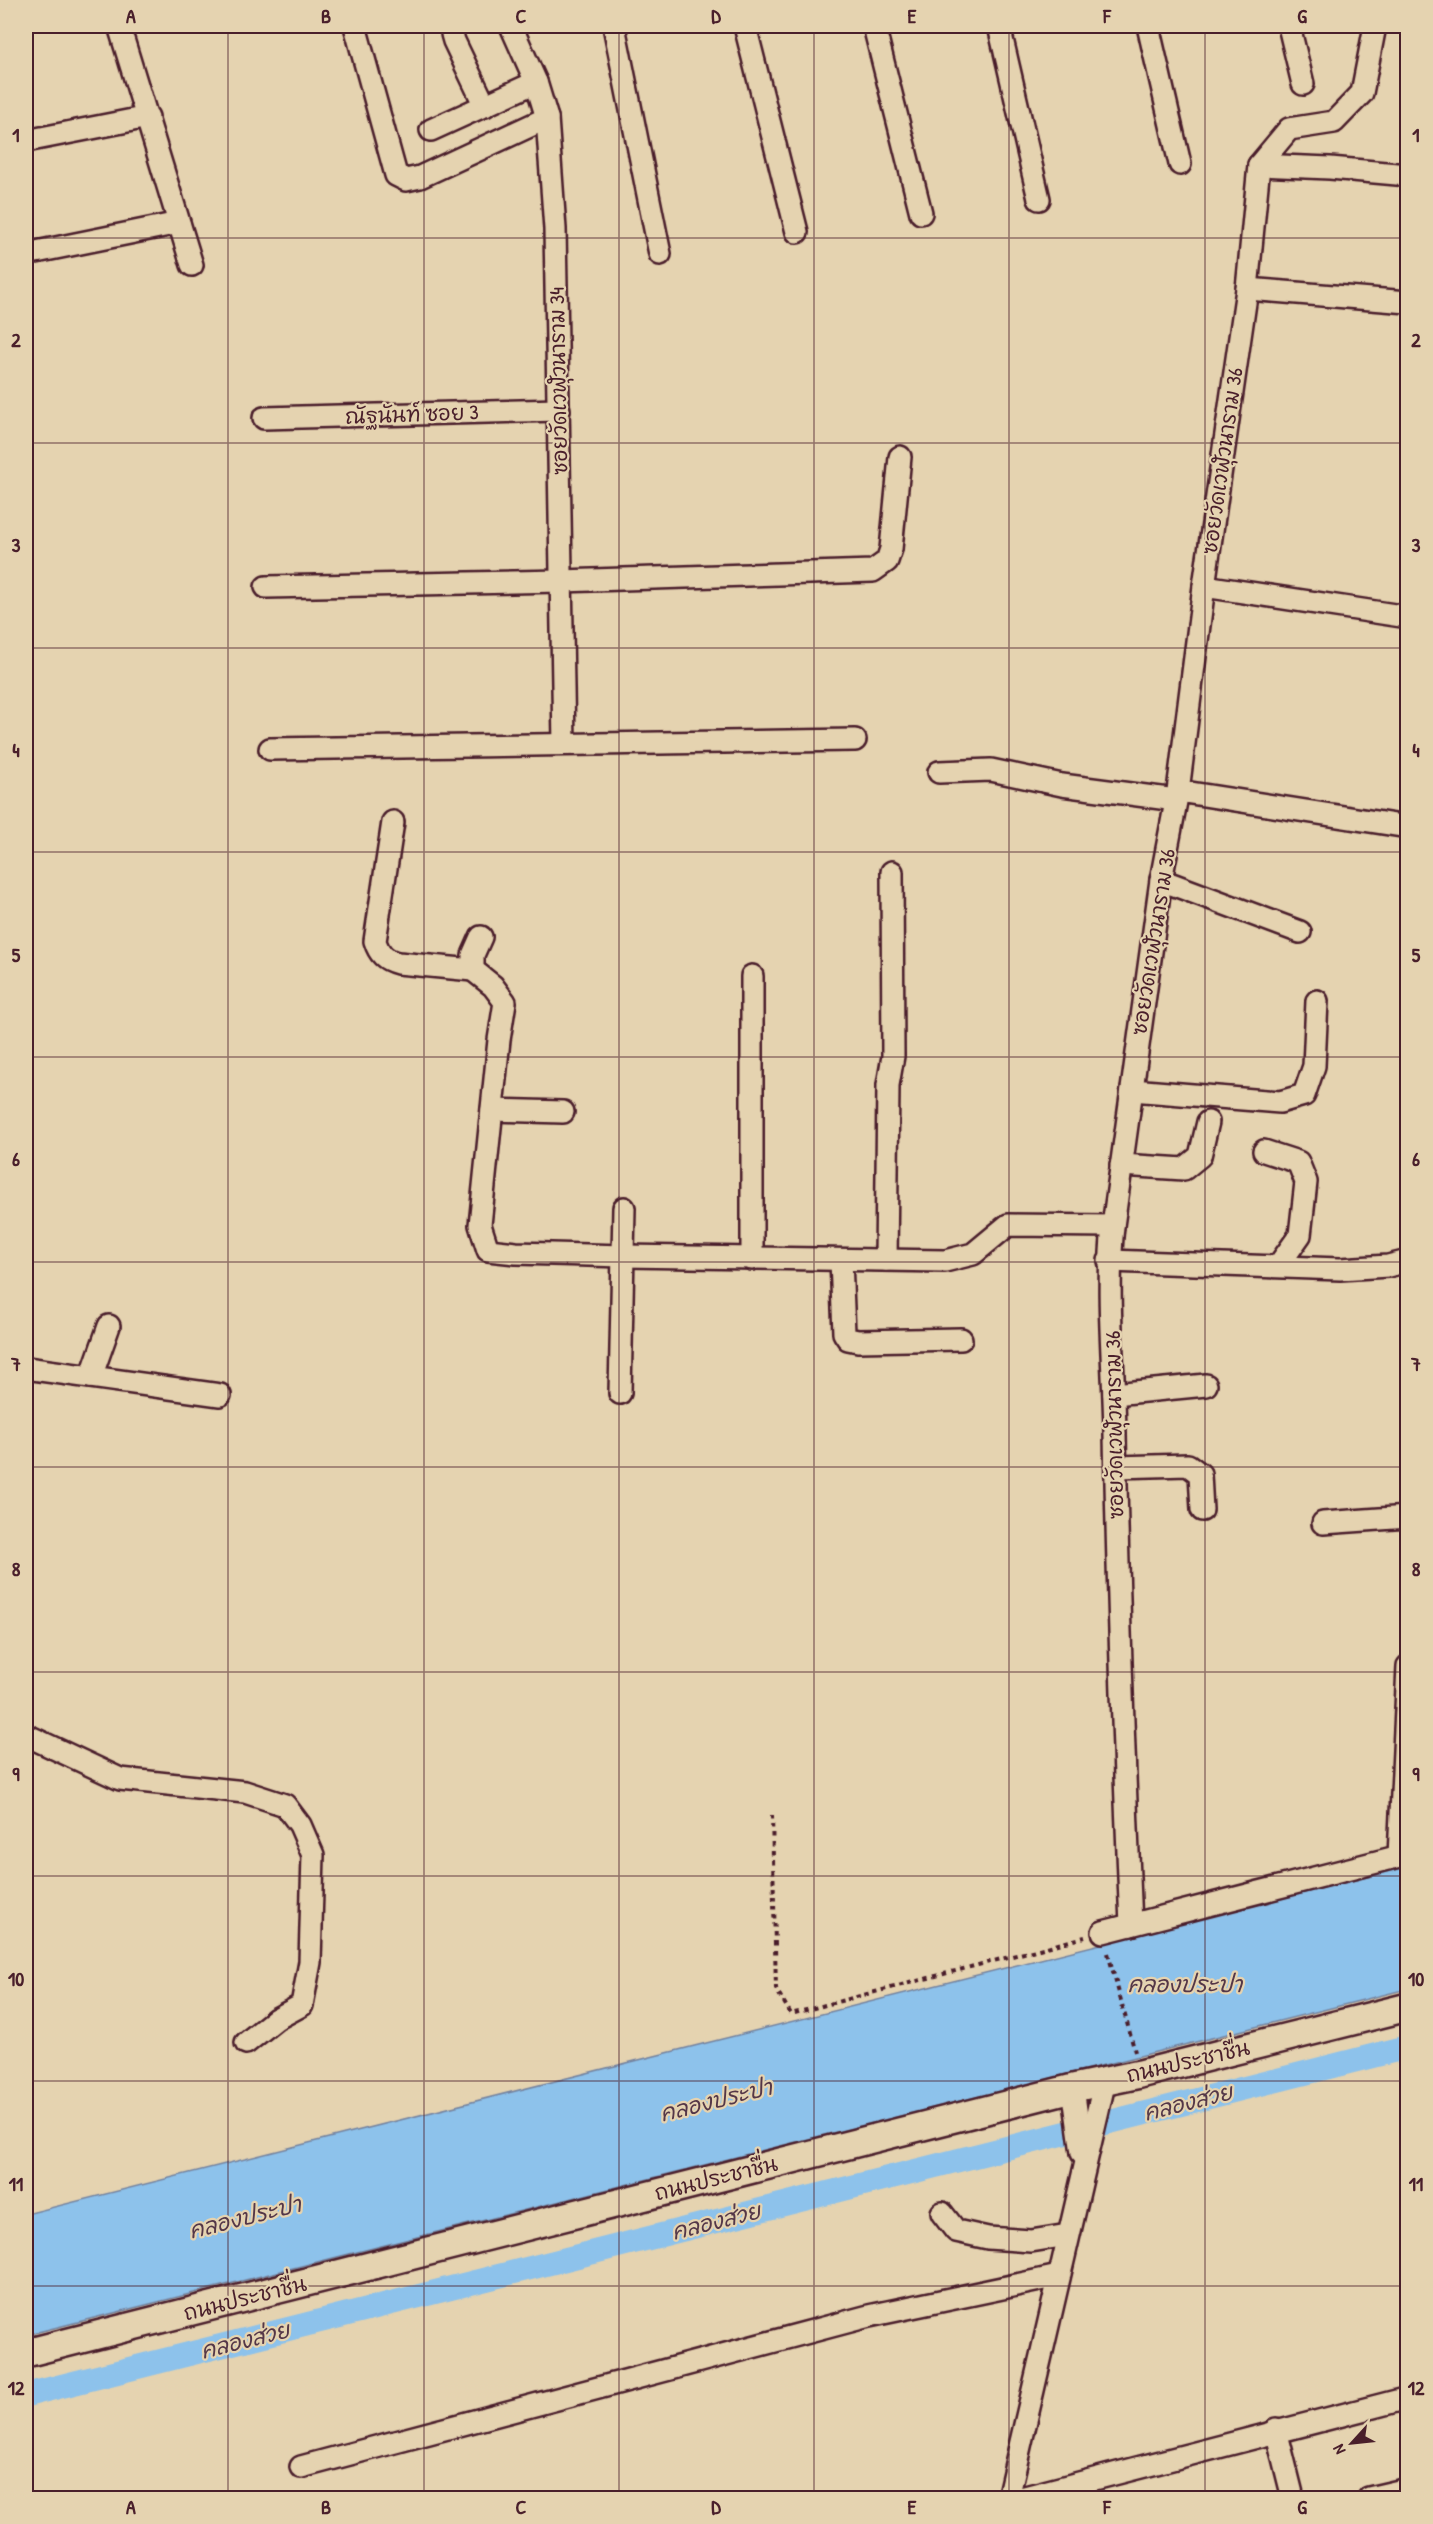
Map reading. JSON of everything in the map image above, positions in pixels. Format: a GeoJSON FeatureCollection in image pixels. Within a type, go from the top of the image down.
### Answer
{"type":"FeatureCollection","features":[{"type":"Feature","properties":{"kind":"street"},"geometry":{"type":"LineString","coordinates":[[119,26],[192,265]]}},
{"type":"Feature","properties":{"kind":"street"},"geometry":{"type":"LineString","coordinates":[[355,26],[388,152],[396,175],[406,180],[430,172],[547,118]]}},
{"type":"Feature","properties":{"kind":"street"},"geometry":{"type":"LineString","coordinates":[[454,26],[452,34],[454,40],[485,106]]}},
{"type":"Feature","properties":{"kind":"street","name":"ซอยวัดเวฬุวนาราม 34"},"geometry":{"type":"LineString","coordinates":[[511,26],[536,82],[547,118],[555,229],[564,744]]}},
{"type":"Feature","properties":{"kind":"street"},"geometry":{"type":"LineString","coordinates":[[614,26],[660,254]]}},
{"type":"Feature","properties":{"kind":"street"},"geometry":{"type":"LineString","coordinates":[[745,26],[797,232]]}},
{"type":"Feature","properties":{"kind":"street"},"geometry":{"type":"LineString","coordinates":[[874,26],[921,213]]}},
{"type":"Feature","properties":{"kind":"street"},"geometry":{"type":"LineString","coordinates":[[999,26],[1039,199]]}},
{"type":"Feature","properties":{"kind":"street"},"geometry":{"type":"LineString","coordinates":[[1148,26],[1180,164]]}},
{"type":"Feature","properties":{"kind":"street"},"geometry":{"type":"LineString","coordinates":[[1289,26],[1303,84]]}},
{"type":"Feature","properties":{"kind":"street"},"geometry":{"type":"LineString","coordinates":[[1259,165],[1289,129],[1334,122],[1362,93],[1375,26]]}},
{"type":"Feature","properties":{"kind":"street"},"geometry":{"type":"LineString","coordinates":[[431,130],[536,82]]}},
{"type":"Feature","properties":{"kind":"street"},"geometry":{"type":"LineString","coordinates":[[26,141],[148,117]]}},
{"type":"Feature","properties":{"kind":"street"},"geometry":{"type":"LineString","coordinates":[[1259,165],[1407,175]]}},
{"type":"Feature","properties":{"kind":"street","name":"ซอยวัดเวฬุวนาราม 36"},"geometry":{"type":"LineString","coordinates":[[1131,1925],[1120,1670],[1109,1261],[1161,880],[1177,795],[1204,586],[1247,289],[1259,165]]}},
{"type":"Feature","properties":{"kind":"street"},"geometry":{"type":"LineString","coordinates":[[36,252],[179,223]]}},
{"type":"Feature","properties":{"kind":"street"},"geometry":{"type":"LineString","coordinates":[[1247,289],[1407,302]]}},
{"type":"Feature","properties":{"kind":"street","name":"ณัฐนันท์ ซอย 3"},"geometry":{"type":"LineString","coordinates":[[264,418],[559,410]]}},
{"type":"Feature","properties":{"kind":"street"},"geometry":{"type":"LineString","coordinates":[[266,586],[561,581],[873,571],[888,561],[891,549],[900,456]]}},
{"type":"Feature","properties":{"kind":"street"},"geometry":{"type":"LineString","coordinates":[[1204,586],[1407,616]]}},
{"type":"Feature","properties":{"kind":"street"},"geometry":{"type":"LineString","coordinates":[[270,749],[855,740]]}},
{"type":"Feature","properties":{"kind":"street"},"geometry":{"type":"LineString","coordinates":[[939,772],[991,770],[1062,785],[1177,795],[1407,827]]}},
{"type":"Feature","properties":{"kind":"street"},"geometry":{"type":"LineString","coordinates":[[393,822],[375,941],[378,950],[389,961],[398,963],[473,970],[494,986],[505,1002],[480,1225],[488,1250],[624,1256],[945,1261],[973,1254],[1008,1225],[1113,1226]]}},
{"type":"Feature","properties":{"kind":"street"},"geometry":{"type":"LineString","coordinates":[[886,1260],[888,1085],[893,1056],[892,872]]}},
{"type":"Feature","properties":{"kind":"street"},"geometry":{"type":"LineString","coordinates":[[1161,880],[1300,932]]}},
{"type":"Feature","properties":{"kind":"street"},"geometry":{"type":"LineString","coordinates":[[473,970],[473,955],[481,937]]}},
{"type":"Feature","properties":{"kind":"street"},"geometry":{"type":"LineString","coordinates":[[752,976],[752,1259]]}},
{"type":"Feature","properties":{"kind":"street"},"geometry":{"type":"LineString","coordinates":[[1132,1090],[1280,1102],[1304,1095],[1314,1066],[1317,1001]]}},
{"type":"Feature","properties":{"kind":"street"},"geometry":{"type":"LineString","coordinates":[[492,1110],[563,1112]]}},
{"type":"Feature","properties":{"kind":"street"},"geometry":{"type":"LineString","coordinates":[[1121,1165],[1184,1169],[1200,1156],[1208,1122]]}},
{"type":"Feature","properties":{"kind":"street"},"geometry":{"type":"LineString","coordinates":[[1264,1151],[1298,1162],[1306,1182],[1300,1235],[1278,1266]]}},
{"type":"Feature","properties":{"kind":"street"},"geometry":{"type":"LineString","coordinates":[[620,1393],[624,1208]]}},
{"type":"Feature","properties":{"kind":"street"},"geometry":{"type":"LineString","coordinates":[[841,1260],[844,1333],[848,1339],[858,1341],[961,1340]]}},
{"type":"Feature","properties":{"kind":"street"},"geometry":{"type":"LineString","coordinates":[[1109,1261],[1340,1269],[1388,1266],[1407,1261]]}},
{"type":"Feature","properties":{"kind":"street"},"geometry":{"type":"LineString","coordinates":[[91,1377],[109,1326]]}},
{"type":"Feature","properties":{"kind":"street"},"geometry":{"type":"LineString","coordinates":[[26,1368],[220,1395]]}},
{"type":"Feature","properties":{"kind":"street"},"geometry":{"type":"LineString","coordinates":[[1114,1394],[1206,1385]]}},
{"type":"Feature","properties":{"kind":"street"},"geometry":{"type":"LineString","coordinates":[[1116,1467],[1188,1464],[1200,1474],[1202,1510]]}},
{"type":"Feature","properties":{"kind":"street"},"geometry":{"type":"LineString","coordinates":[[1323,1523],[1407,1517]]}},
{"type":"Feature","properties":{"kind":"street"},"geometry":{"type":"LineString","coordinates":[[1105,1939],[1131,1925],[1403,1855],[1407,1666]]}},
{"type":"Feature","properties":{"kind":"street"},"geometry":{"type":"LineString","coordinates":[[26,1735],[120,1779],[246,1792],[285,1805],[300,1825],[313,1855],[310,1962],[302,2005],[276,2019],[246,2043]]}},
{"type":"Feature","properties":{"kind":"street","name":"ถนนประชาชื่น"},"geometry":{"type":"LineString","coordinates":[[26,2353],[1073,2088],[1407,2007]]}},
{"type":"Feature","properties":{"kind":"street"},"geometry":{"type":"LineString","coordinates":[[1008,2499],[1105,2080]]}},
{"type":"Feature","properties":{"kind":"street"},"geometry":{"type":"LineString","coordinates":[[1073,2088],[1084,2166]]}},
{"type":"Feature","properties":{"kind":"street"},"geometry":{"type":"LineString","coordinates":[[942,2213],[956,2231],[988,2238],[1031,2241],[1068,2235]]}},
{"type":"Feature","properties":{"kind":"street"},"geometry":{"type":"LineString","coordinates":[[301,2467],[869,2316],[1059,2276]]}},
{"type":"Feature","properties":{"kind":"street"},"geometry":{"type":"LineString","coordinates":[[1021,2499],[1276,2430],[1407,2398]]}},
{"type":"Feature","properties":{"kind":"street"},"geometry":{"type":"LineString","coordinates":[[1276,2430],[1293,2499]]}},
{"type":"Feature","properties":{"kind":"street"},"geometry":{"type":"LineString","coordinates":[[1370,2499],[1407,2489]]}},
{"type":"Feature","properties":{"kind":"path"},"geometry":{"type":"LineString","coordinates":[[772,1815],[776,1989],[791,2014],[1105,1939],[1136,2056]]}},
{"type":"Feature","properties":{"kind":"water","name":"คลองประปา"},"geometry":{"type":"Polygon","coordinates":[[[1407,1867],[1407,1989],[26,2335],[26,2214],[1407,1867]]]}},
{"type":"Feature","properties":{"kind":"waterway","name":"คลองส่วย"},"geometry":{"type":"LineString","coordinates":[[26,2395],[1408,2047]]}}]}
